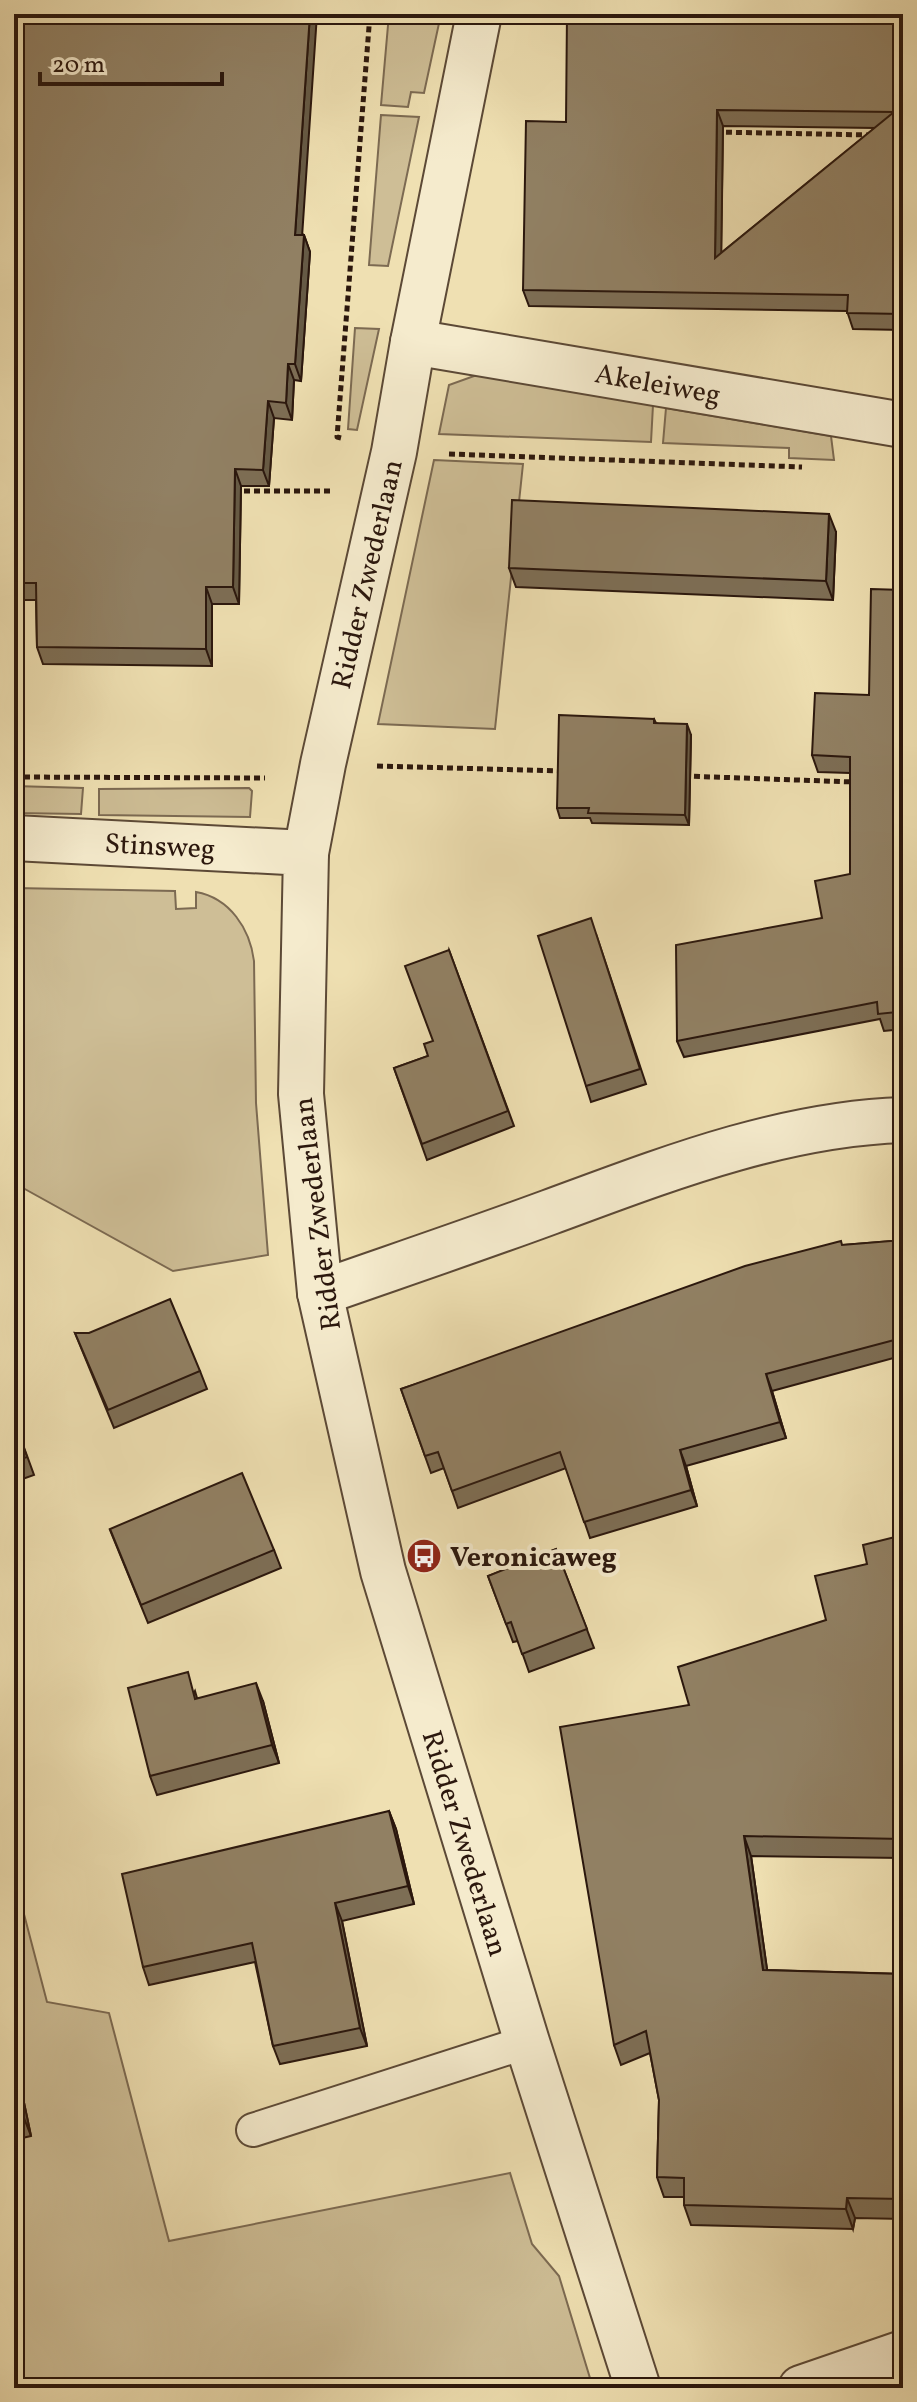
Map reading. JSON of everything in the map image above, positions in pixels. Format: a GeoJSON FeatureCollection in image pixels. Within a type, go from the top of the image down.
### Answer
{"type":"FeatureCollection","features":[{"type":"Feature","properties":{"kind":"street","name":"Ridder Zwederlaan"},"geometry":{"type":"LineString","coordinates":[[479,14],[385,491],[306,853],[301,1094],[320,1293],[383,1571],[527,2042],[638,2388]]}},
{"type":"Feature","properties":{"kind":"street","name":"Akeleiweg"},"geometry":{"type":"LineString","coordinates":[[413,342],[903,425]]}},
{"type":"Feature","properties":{"kind":"street","name":"Stinsweg"},"geometry":{"type":"LineString","coordinates":[[14,838],[306,853]]}},
{"type":"Feature","properties":{"kind":"street"},"geometry":{"type":"LineString","coordinates":[[320,1293],[654,1174],[769,1138],[856,1121],[903,1120]]}},
{"type":"Feature","properties":{"kind":"street"},"geometry":{"type":"LineString","coordinates":[[801,2388],[903,2353]]}},
{"type":"Feature","properties":{"kind":"lane"},"geometry":{"type":"LineString","coordinates":[[253,2130],[527,2042]]}},
{"type":"Feature","properties":{"kind":"path"},"geometry":{"type":"LineString","coordinates":[[702,132],[872,135]]}},
{"type":"Feature","properties":{"kind":"path"},"geometry":{"type":"LineString","coordinates":[[229,491],[385,491]]}},
{"type":"Feature","properties":{"kind":"path"},"geometry":{"type":"LineString","coordinates":[[14,777],[284,778],[323,764],[577,771]]}},
{"type":"Feature","properties":{"kind":"path"},"geometry":{"type":"LineString","coordinates":[[670,775],[856,782]]}},
{"type":"Feature","properties":{"kind":"shaded area"},"geometry":{"type":"Polygon","coordinates":[[[389,14],[441,14],[424,93],[411,92],[408,107],[381,105],[389,14]]]}},
{"type":"Feature","properties":{"kind":"shaded area"},"geometry":{"type":"Polygon","coordinates":[[[381,115],[419,117],[388,266],[369,265],[381,115]]]}},
{"type":"Feature","properties":{"kind":"shaded area"},"geometry":{"type":"Polygon","coordinates":[[[355,328],[379,329],[357,430],[348,429],[355,328]]]}},
{"type":"Feature","properties":{"kind":"shaded area"},"geometry":{"type":"Polygon","coordinates":[[[474,376],[653,405],[651,442],[439,434],[449,385],[474,376]]]}},
{"type":"Feature","properties":{"kind":"shaded area"},"geometry":{"type":"Polygon","coordinates":[[[666,408],[831,436],[834,460],[789,458],[789,448],[663,443],[666,408]]]}},
{"type":"Feature","properties":{"kind":"shaded area"},"geometry":{"type":"Polygon","coordinates":[[[434,460],[523,464],[495,729],[378,724],[434,460]]]}},
{"type":"Feature","properties":{"kind":"shaded area"},"geometry":{"type":"Polygon","coordinates":[[[14,786],[83,788],[81,814],[14,813],[14,786]]]}},
{"type":"Feature","properties":{"kind":"shaded area"},"geometry":{"type":"Polygon","coordinates":[[[249,788],[252,791],[250,817],[99,815],[99,789],[249,788]]]}},
{"type":"Feature","properties":{"kind":"shaded area"},"geometry":{"type":"Polygon","coordinates":[[[14,888],[175,891],[176,909],[196,908],[196,892],[219,901],[243,927],[254,961],[256,1103],[268,1255],[173,1271],[14,1183],[14,888]]]}},
{"type":"Feature","properties":{"kind":"shaded area"},"geometry":{"type":"Polygon","coordinates":[[[14,1876],[47,2002],[109,2013],[169,2241],[510,2173],[532,2244],[559,2276],[593,2388],[14,2388],[14,1876]]]}},
{"type":"Feature","properties":{"kind":"building"},"geometry":{"type":"Polygon","coordinates":[[[14,14],[310,14],[295,235],[304,235],[295,364],[288,364],[286,403],[268,401],[263,470],[235,469],[233,587],[206,587],[206,649],[37,647],[36,583],[14,583],[14,14]]]}},
{"type":"Feature","properties":{"kind":"building"},"geometry":{"type":"Polygon","coordinates":[[[567,14],[903,14],[903,314],[847,313],[848,295],[523,290],[526,121],[566,122],[567,14]],[[717,110],[715,258],[894,112],[717,110]]]}},
{"type":"Feature","properties":{"kind":"building"},"geometry":{"type":"Polygon","coordinates":[[[512,500],[829,514],[826,581],[509,568],[512,500]]]}},
{"type":"Feature","properties":{"kind":"building"},"geometry":{"type":"Polygon","coordinates":[[[871,589],[903,590],[903,1017],[897,1012],[878,1014],[877,1002],[677,1041],[676,945],[822,918],[815,881],[850,874],[850,757],[812,755],[815,693],[869,695],[871,589]]]}},
{"type":"Feature","properties":{"kind":"building"},"geometry":{"type":"Polygon","coordinates":[[[559,715],[654,719],[654,723],[687,724],[685,815],[588,813],[589,808],[557,808],[559,715]]]}},
{"type":"Feature","properties":{"kind":"building"},"geometry":{"type":"Polygon","coordinates":[[[591,918],[640,1069],[586,1086],[538,936],[591,918]]]}},
{"type":"Feature","properties":{"kind":"building"},"geometry":{"type":"Polygon","coordinates":[[[449,950],[508,1111],[422,1144],[394,1068],[428,1056],[424,1044],[433,1041],[405,966],[449,950]]]}},
{"type":"Feature","properties":{"kind":"building"},"geometry":{"type":"Polygon","coordinates":[[[903,1240],[903,1369],[898,1339],[766,1374],[780,1422],[680,1450],[691,1490],[584,1522],[560,1452],[452,1491],[438,1452],[425,1456],[401,1389],[745,1266],[841,1241],[842,1245],[903,1240]]]}},
{"type":"Feature","properties":{"kind":"building"},"geometry":{"type":"Polygon","coordinates":[[[170,1299],[200,1371],[108,1410],[75,1333],[89,1333],[170,1299]]]}},
{"type":"Feature","properties":{"kind":"building"},"geometry":{"type":"Polygon","coordinates":[[[14,1420],[27,1457],[14,1461],[14,1420]]]}},
{"type":"Feature","properties":{"kind":"building"},"geometry":{"type":"Polygon","coordinates":[[[242,1473],[274,1550],[141,1605],[110,1529],[242,1473]]]}},
{"type":"Feature","properties":{"kind":"building"},"geometry":{"type":"Polygon","coordinates":[[[903,1535],[903,1839],[744,1836],[763,1970],[903,1974],[903,2199],[847,2198],[846,2209],[684,2205],[684,2178],[657,2177],[659,2100],[646,2031],[614,2045],[560,1727],[689,1705],[678,1667],[826,1620],[815,1576],[867,1564],[863,1545],[903,1535]]]}},
{"type":"Feature","properties":{"kind":"building"},"geometry":{"type":"Polygon","coordinates":[[[556,1549],[587,1629],[522,1654],[511,1622],[506,1624],[488,1576],[556,1549]]]}},
{"type":"Feature","properties":{"kind":"building"},"geometry":{"type":"Polygon","coordinates":[[[188,1672],[195,1699],[256,1683],[272,1745],[150,1776],[128,1688],[188,1672]]]}},
{"type":"Feature","properties":{"kind":"building"},"geometry":{"type":"Polygon","coordinates":[[[389,1811],[408,1886],[335,1903],[360,2028],[273,2046],[252,1943],[143,1967],[122,1874],[389,1811]]]}},
{"type":"Feature","properties":{"kind":"building"},"geometry":{"type":"Polygon","coordinates":[[[14,2068],[24,2118],[14,2120],[14,2068]]]}},
{"type":"Feature","properties":{"kind":"place","name":"Veronicaweg"},"geometry":{"type":"Point","coordinates":[424,1556]}}]}
